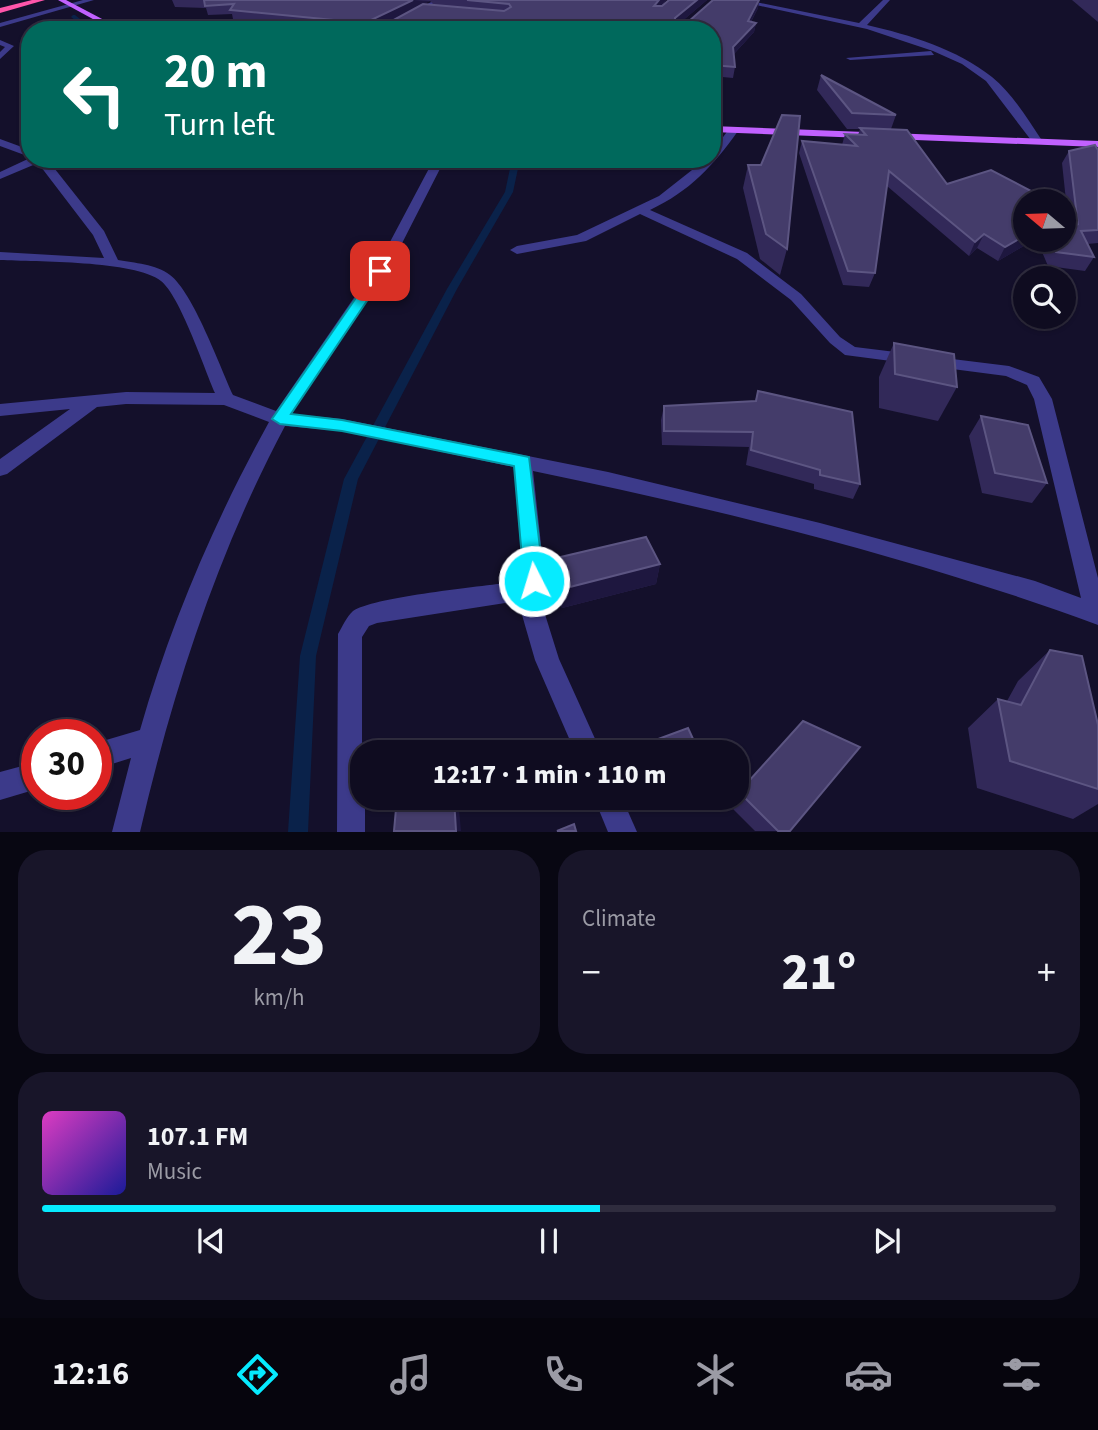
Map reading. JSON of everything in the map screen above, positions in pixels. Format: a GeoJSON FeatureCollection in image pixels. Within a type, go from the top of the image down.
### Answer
{"type":"FeatureCollection","features":[{"type":"Feature","properties":{"kind":"highway"},"geometry":{"type":"LineString","coordinates":[[0,11],[41,0]]}},
{"type":"Feature","properties":{"kind":"main road"},"geometry":{"type":"LineString","coordinates":[[61,0],[103,21]]}},
{"type":"Feature","properties":{"kind":"main road"},"geometry":{"type":"LineString","coordinates":[[721,130],[1098,144]]}},
{"type":"Feature","properties":{"kind":"street"},"geometry":{"type":"LineString","coordinates":[[0,25],[91,0]]}},
{"type":"Feature","properties":{"kind":"street"},"geometry":{"type":"LineString","coordinates":[[399,21],[440,0]]}},
{"type":"Feature","properties":{"kind":"street"},"geometry":{"type":"LineString","coordinates":[[736,0],[859,27],[942,52],[990,80],[1038,142]]}},
{"type":"Feature","properties":{"kind":"street"},"geometry":{"type":"LineString","coordinates":[[859,27],[874,16],[887,0]]}},
{"type":"Feature","properties":{"kind":"street"},"geometry":{"type":"LineString","coordinates":[[421,9],[435,10]]}},
{"type":"Feature","properties":{"kind":"street"},"geometry":{"type":"LineString","coordinates":[[0,42],[10,46],[0,57]]}},
{"type":"Feature","properties":{"kind":"street"},"geometry":{"type":"LineString","coordinates":[[850,58],[942,52]]}},
{"type":"Feature","properties":{"kind":"street"},"geometry":{"type":"LineString","coordinates":[[721,147],[733,131]]}},
{"type":"Feature","properties":{"kind":"street"},"geometry":{"type":"LineString","coordinates":[[0,142],[21,150]]}},
{"type":"Feature","properties":{"kind":"street"},"geometry":{"type":"LineString","coordinates":[[0,176],[21,167]]}},
{"type":"Feature","properties":{"kind":"street"},"geometry":{"type":"LineString","coordinates":[[46,168],[99,234],[113,264]]}},
{"type":"Feature","properties":{"kind":"street"},"geometry":{"type":"LineString","coordinates":[[126,831],[148,740],[190,613],[240,493],[280,419],[380,271],[422,199],[436,168]]}},
{"type":"Feature","properties":{"kind":"street"},"geometry":{"type":"LineString","coordinates":[[517,250],[582,238],[663,199],[704,168]]}},
{"type":"Feature","properties":{"kind":"street"},"geometry":{"type":"LineString","coordinates":[[641,210],[706,242],[742,256],[796,297],[835,340],[851,351],[1009,371],[1033,381],[1042,399],[1097,615]]}},
{"type":"Feature","properties":{"kind":"street"},"geometry":{"type":"LineString","coordinates":[[0,256],[113,264],[145,269],[166,278],[182,305],[226,400]]}},
{"type":"Feature","properties":{"kind":"street"},"geometry":{"type":"LineString","coordinates":[[0,410],[93,401],[226,400],[280,419],[342,425],[523,461],[820,531],[1035,592],[1097,615]]}},
{"type":"Feature","properties":{"kind":"street"},"geometry":{"type":"LineString","coordinates":[[0,469],[93,401]]}},
{"type":"Feature","properties":{"kind":"street"},"geometry":{"type":"LineString","coordinates":[[351,831],[351,634],[361,619],[377,613],[526,590],[534,581],[523,461]]}},
{"type":"Feature","properties":{"kind":"street"},"geometry":{"type":"LineString","coordinates":[[526,590],[547,660],[583,740]]}},
{"type":"Feature","properties":{"kind":"street"},"geometry":{"type":"LineString","coordinates":[[112,751],[148,740]]}},
{"type":"Feature","properties":{"kind":"street"},"geometry":{"type":"LineString","coordinates":[[0,786],[21,780]]}},
{"type":"Feature","properties":{"kind":"street"},"geometry":{"type":"LineString","coordinates":[[613,810],[623,831]]}},
{"type":"Feature","properties":{"kind":"building"},"geometry":{"type":"Polygon","coordinates":[[[204,0],[413,0],[369,21],[230,10],[234,4],[205,6],[204,0]]]}},
{"type":"Feature","properties":{"kind":"building"},"geometry":{"type":"Polygon","coordinates":[[[467,0],[659,0],[654,6],[662,6],[669,0],[697,0],[675,18],[675,21],[392,21],[423,4],[504,11],[511,7],[509,4],[467,0]]]}},
{"type":"Feature","properties":{"kind":"building"},"geometry":{"type":"Polygon","coordinates":[[[713,0],[759,0],[748,21],[756,23],[733,47],[735,67],[721,66],[721,21],[689,21],[713,0]]]}},
{"type":"Feature","properties":{"kind":"building"},"geometry":{"type":"Polygon","coordinates":[[[821,75],[896,115],[852,113],[821,75]]]}},
{"type":"Feature","properties":{"kind":"building"},"geometry":{"type":"Polygon","coordinates":[[[782,115],[800,116],[787,249],[766,234],[748,165],[761,165],[782,115]]]}},
{"type":"Feature","properties":{"kind":"building"},"geometry":{"type":"Polygon","coordinates":[[[860,128],[907,130],[947,184],[991,170],[1027,189],[1013,189],[1013,242],[1005,247],[984,234],[975,242],[889,171],[875,273],[848,271],[802,141],[857,146],[845,134],[866,135],[860,128]]]}},
{"type":"Feature","properties":{"kind":"building"},"geometry":{"type":"Polygon","coordinates":[[[1095,145],[1098,150],[1098,230],[1081,231],[1094,257],[1056,252],[1076,252],[1076,189],[1074,189],[1069,151],[1095,145]]]}},
{"type":"Feature","properties":{"kind":"building"},"geometry":{"type":"Polygon","coordinates":[[[894,343],[954,354],[957,387],[895,374],[894,343]]]}},
{"type":"Feature","properties":{"kind":"building"},"geometry":{"type":"Polygon","coordinates":[[[758,391],[852,412],[860,484],[820,475],[820,470],[751,450],[753,432],[664,431],[664,406],[756,401],[758,391]]]}},
{"type":"Feature","properties":{"kind":"building"},"geometry":{"type":"Polygon","coordinates":[[[981,416],[1028,425],[1047,483],[995,473],[981,416]]]}},
{"type":"Feature","properties":{"kind":"building"},"geometry":{"type":"Polygon","coordinates":[[[646,537],[660,564],[562,589],[552,559],[646,537]]]}},
{"type":"Feature","properties":{"kind":"building"},"geometry":{"type":"Polygon","coordinates":[[[1050,650],[1082,656],[1098,725],[1098,789],[1010,761],[998,699],[1021,705],[1050,650]]]}},
{"type":"Feature","properties":{"kind":"building"},"geometry":{"type":"Polygon","coordinates":[[[803,721],[860,747],[790,831],[778,831],[749,802],[749,781],[803,721]]]}},
{"type":"Feature","properties":{"kind":"building"},"geometry":{"type":"Polygon","coordinates":[[[688,728],[694,740],[656,740],[688,728]]]}},
{"type":"Feature","properties":{"kind":"building"},"geometry":{"type":"Polygon","coordinates":[[[396,810],[455,810],[456,831],[394,831],[396,810]]]}},
{"type":"Feature","properties":{"kind":"building"},"geometry":{"type":"Polygon","coordinates":[[[574,824],[576,831],[557,831],[574,824]]]}},
{"type":"Feature","properties":{"kind":"waterway"},"geometry":{"type":"LineString","coordinates":[[73,16],[80,21]]}},
{"type":"Feature","properties":{"kind":"waterway"},"geometry":{"type":"LineString","coordinates":[[298,832],[308,656],[351,479],[452,289],[509,192],[514,168]]}},
{"type":"Feature","properties":{"kind":"route"},"geometry":{"type":"LineString","coordinates":[[380,271],[280,419],[342,425],[523,461],[534,581]]}}]}
